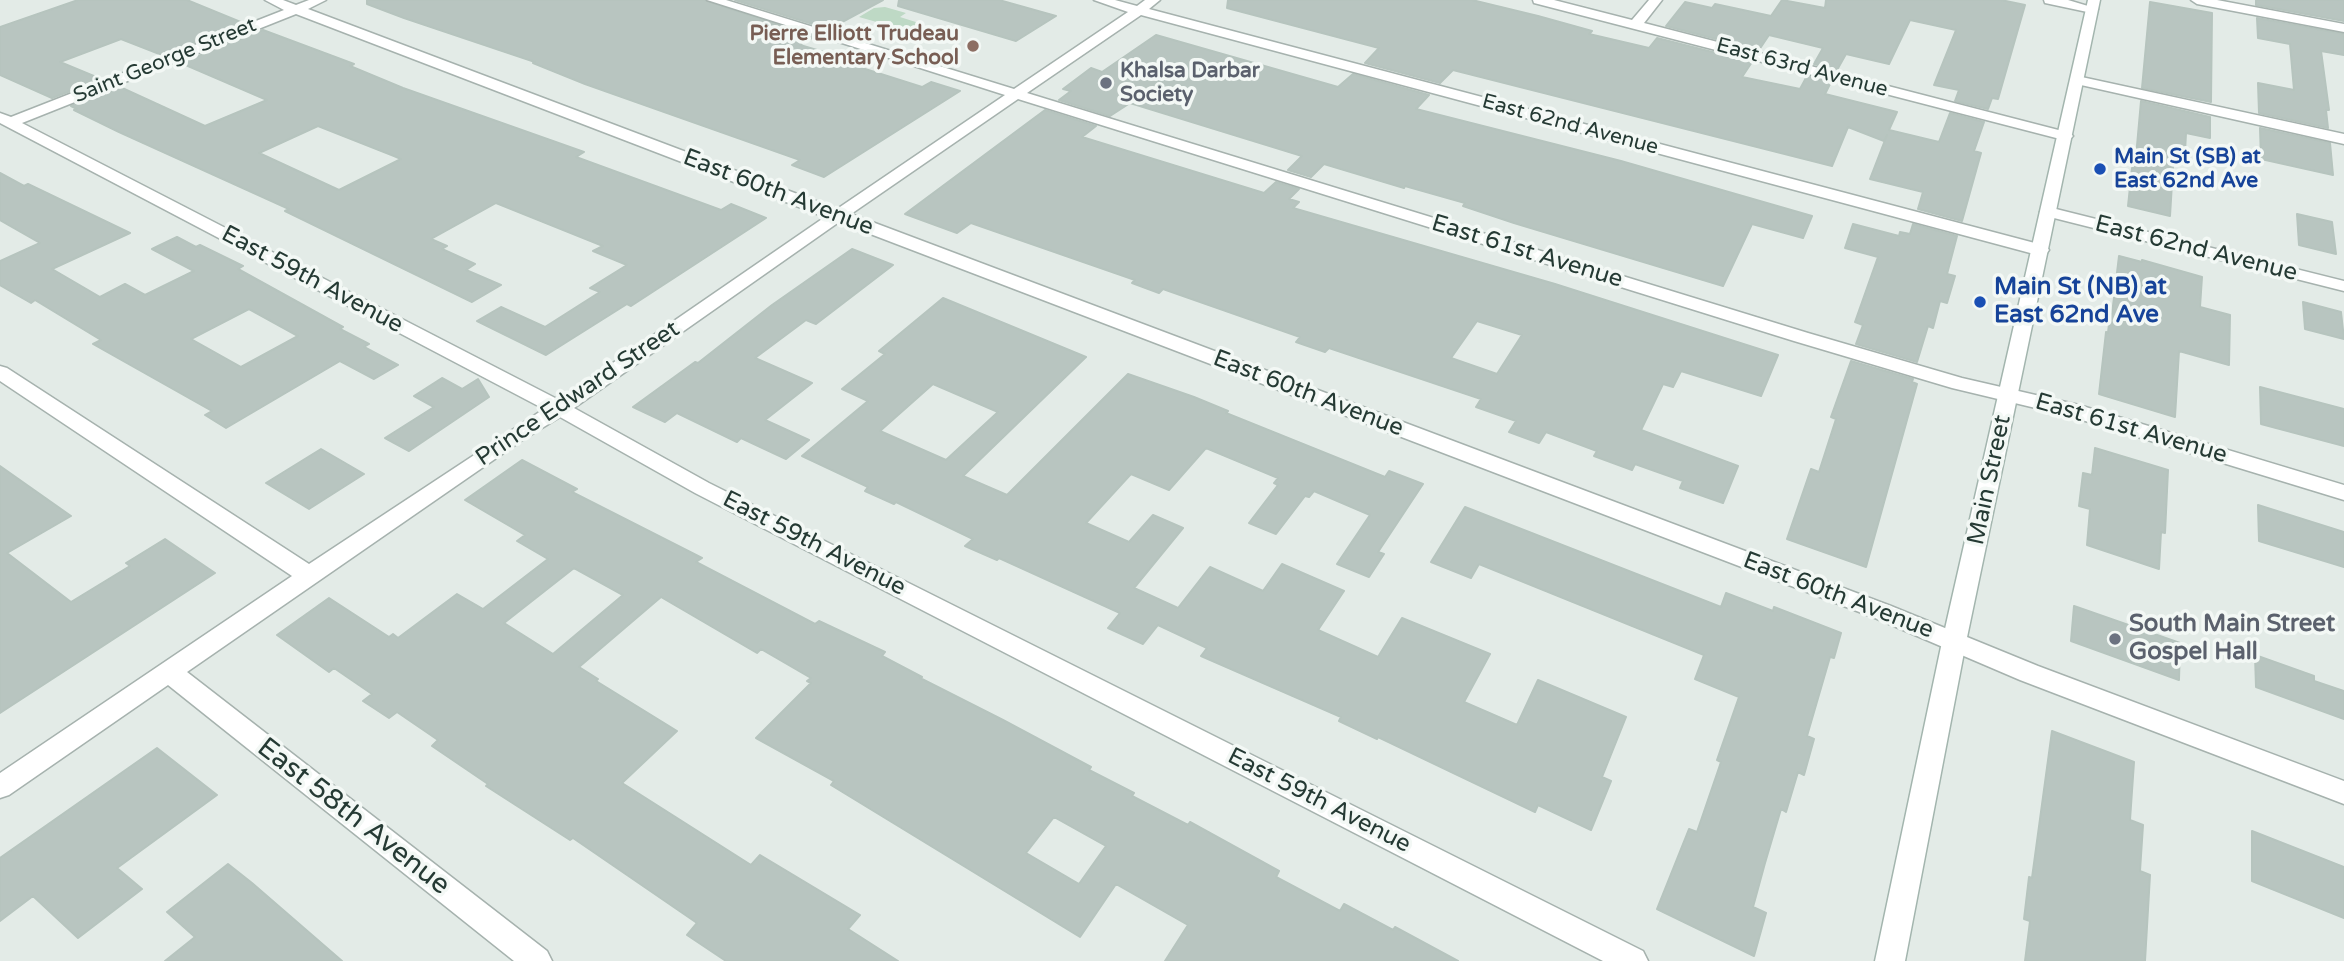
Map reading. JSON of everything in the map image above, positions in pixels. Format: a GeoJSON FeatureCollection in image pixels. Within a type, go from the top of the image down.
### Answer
{"type":"FeatureCollection","features":[{"type":"Feature","properties":{"kind":"street","name":"East 60th Avenue"},"geometry":{"type":"LineString","coordinates":[[271,0],[1883,611],[2029,673],[2344,793]]}},
{"type":"Feature","properties":{"kind":"street","name":"Saint George Street"},"geometry":{"type":"LineString","coordinates":[[5,119],[320,0]]}},
{"type":"Feature","properties":{"kind":"street","name":"East 61st Avenue"},"geometry":{"type":"LineString","coordinates":[[713,0],[1801,337],[1959,384],[2072,410],[2344,493]]}},
{"type":"Feature","properties":{"kind":"street","name":"East 62nd Avenue"},"geometry":{"type":"LineString","coordinates":[[1100,0],[2040,250]]}},
{"type":"Feature","properties":{"kind":"street","name":"Prince Edward Street"},"geometry":{"type":"LineString","coordinates":[[0,787],[1154,0]]}},
{"type":"Feature","properties":{"kind":"street","name":"East 63rd Avenue"},"geometry":{"type":"LineString","coordinates":[[1539,0],[2065,136]]}},
{"type":"Feature","properties":{"kind":"street"},"geometry":{"type":"LineString","coordinates":[[1635,25],[1656,0]]}},
{"type":"Feature","properties":{"kind":"street"},"geometry":{"type":"LineString","coordinates":[[2050,0],[2093,4]]}},
{"type":"Feature","properties":{"kind":"street"},"geometry":{"type":"LineString","coordinates":[[2197,0],[2344,28]]}},
{"type":"Feature","properties":{"kind":"street","name":"Main Street"},"geometry":{"type":"LineString","coordinates":[[1890,961],[1954,642],[2093,4]]}},
{"type":"Feature","properties":{"kind":"street"},"geometry":{"type":"LineString","coordinates":[[2077,80],[2344,139]]}},
{"type":"Feature","properties":{"kind":"street","name":"East 59th Avenue"},"geometry":{"type":"LineString","coordinates":[[5,119],[559,408],[702,488],[1633,961]]}},
{"type":"Feature","properties":{"kind":"street","name":"East 62nd Avenue"},"geometry":{"type":"LineString","coordinates":[[2048,212],[2344,286]]}},
{"type":"Feature","properties":{"kind":"street"},"geometry":{"type":"LineString","coordinates":[[0,372],[309,575]]}},
{"type":"Feature","properties":{"kind":"street","name":"East 58th Avenue"},"geometry":{"type":"LineString","coordinates":[[169,672],[537,961]]}},
{"type":"Feature","properties":{"kind":"green space"},"geometry":{"type":"Polygon","coordinates":[[[885,7],[906,13],[900,17],[922,24],[902,35],[881,29],[880,23],[859,17],[874,8],[885,7]]]}},
{"type":"Feature","properties":{"kind":"building"},"geometry":{"type":"Polygon","coordinates":[[[78,0],[187,0],[243,23],[162,55],[121,39],[60,62],[101,79],[52,98],[0,75],[0,27],[78,0]]]}},
{"type":"Feature","properties":{"kind":"building"},"geometry":{"type":"Polygon","coordinates":[[[367,0],[704,0],[814,37],[800,45],[868,65],[862,68],[922,87],[931,82],[960,91],[824,177],[792,165],[800,160],[585,84],[533,63],[535,62],[404,18],[367,4],[367,0]]]}},
{"type":"Feature","properties":{"kind":"building"},"geometry":{"type":"Polygon","coordinates":[[[735,0],[883,0],[829,29],[735,0]]]}},
{"type":"Feature","properties":{"kind":"building"},"geometry":{"type":"Polygon","coordinates":[[[899,0],[999,0],[1056,16],[1016,41],[898,6],[899,0]]]}},
{"type":"Feature","properties":{"kind":"building"},"geometry":{"type":"Polygon","coordinates":[[[1228,0],[1472,0],[1592,31],[1589,34],[1649,48],[1657,38],[1752,62],[1742,77],[1800,89],[1807,76],[1831,82],[1825,94],[1897,112],[1889,130],[1939,142],[1950,113],[1984,122],[1974,151],[1981,153],[1962,221],[1918,209],[1923,192],[1870,179],[1887,135],[1884,141],[1848,127],[1832,166],[1453,70],[1440,83],[1365,63],[1379,48],[1227,8],[1228,0]]]}},
{"type":"Feature","properties":{"kind":"building"},"geometry":{"type":"Polygon","coordinates":[[[1782,0],[1825,8],[1826,0],[2001,0],[2025,5],[1998,99],[1992,98],[1988,109],[1955,101],[1959,90],[1934,85],[1956,30],[1910,20],[1889,64],[1846,54],[1837,70],[1814,64],[1823,48],[1769,35],[1759,50],[1666,26],[1685,2],[1712,8],[1715,4],[1771,16],[1782,0]]]}},
{"type":"Feature","properties":{"kind":"building"},"geometry":{"type":"Polygon","coordinates":[[[2256,0],[2344,0],[2344,21],[2256,5],[2256,0]]]}},
{"type":"Feature","properties":{"kind":"building"},"geometry":{"type":"Polygon","coordinates":[[[2150,2],[2212,13],[2211,102],[2142,88],[2150,2]]]}},
{"type":"Feature","properties":{"kind":"building"},"geometry":{"type":"Polygon","coordinates":[[[2257,18],[2344,34],[2344,55],[2321,51],[2329,110],[2326,110],[2328,128],[2259,113],[2258,83],[2294,90],[2290,44],[2258,38],[2257,18]]]}},
{"type":"Feature","properties":{"kind":"building"},"geometry":{"type":"Polygon","coordinates":[[[263,30],[354,64],[350,66],[403,88],[584,152],[576,157],[721,210],[731,204],[766,218],[631,306],[627,304],[546,355],[477,321],[501,307],[545,327],[600,292],[590,288],[627,265],[593,251],[603,246],[496,203],[431,239],[447,246],[442,249],[475,264],[466,270],[501,285],[472,302],[285,211],[289,209],[119,132],[71,106],[120,87],[205,126],[267,100],[181,63],[263,30]],[[318,126],[259,153],[339,190],[401,159],[318,126]]]}},
{"type":"Feature","properties":{"kind":"building"},"geometry":{"type":"Polygon","coordinates":[[[1156,35],[1338,87],[1353,74],[1429,95],[1416,109],[1621,161],[1812,216],[1803,238],[1752,224],[1723,286],[1514,223],[1463,206],[1465,203],[1324,164],[1311,177],[1288,170],[1302,156],[1130,103],[1110,116],[1059,100],[1071,91],[1063,89],[1091,68],[1102,72],[1156,35]]]}},
{"type":"Feature","properties":{"kind":"building"},"geometry":{"type":"Polygon","coordinates":[[[2141,101],[2210,117],[2210,138],[2186,133],[2185,152],[2174,150],[2170,216],[2128,206],[2132,168],[2135,168],[2141,101]]]}},
{"type":"Feature","properties":{"kind":"building"},"geometry":{"type":"Polygon","coordinates":[[[1045,110],[1096,126],[1082,137],[1264,193],[1276,182],[1299,189],[1289,199],[1299,202],[1293,208],[1555,284],[1778,355],[1761,396],[1681,371],[1673,387],[1663,384],[1641,430],[1738,466],[1723,503],[1680,488],[1683,481],[1635,464],[1632,470],[1594,456],[1597,451],[1546,432],[1539,443],[1509,432],[1516,421],[1476,407],[1481,399],[1329,348],[1325,352],[1296,342],[1300,337],[1163,289],[1159,293],[1132,283],[1135,280],[971,223],[957,233],[905,214],[1045,110]],[[1477,321],[1451,358],[1497,374],[1522,335],[1477,321]]]}},
{"type":"Feature","properties":{"kind":"building"},"geometry":{"type":"Polygon","coordinates":[[[2260,128],[2330,143],[2333,175],[2261,159],[2260,128]]]}},
{"type":"Feature","properties":{"kind":"building"},"geometry":{"type":"Polygon","coordinates":[[[0,173],[130,233],[52,269],[100,297],[125,284],[145,295],[194,271],[152,249],[177,237],[243,266],[238,269],[343,327],[340,329],[369,344],[364,347],[398,365],[374,379],[340,361],[226,428],[205,415],[212,411],[93,344],[101,340],[35,300],[31,303],[0,285],[0,261],[40,243],[0,220],[0,173]],[[249,309],[191,339],[241,367],[298,336],[249,309]]]}},
{"type":"Feature","properties":{"kind":"building"},"geometry":{"type":"Polygon","coordinates":[[[2297,214],[2332,222],[2336,254],[2299,245],[2297,214]]]}},
{"type":"Feature","properties":{"kind":"building"},"geometry":{"type":"Polygon","coordinates":[[[1853,224],[1899,236],[1900,232],[1910,234],[1913,224],[1957,236],[1947,274],[1955,276],[1947,303],[1940,301],[1933,328],[1928,326],[1917,362],[1856,344],[1863,325],[1855,322],[1878,257],[1845,248],[1853,224]]]}},
{"type":"Feature","properties":{"kind":"building"},"geometry":{"type":"Polygon","coordinates":[[[852,249],[893,265],[816,324],[806,320],[755,358],[812,383],[765,420],[809,440],[786,459],[741,438],[737,442],[677,413],[665,422],[633,407],[695,362],[698,363],[772,305],[852,249]]]}},
{"type":"Feature","properties":{"kind":"building"},"geometry":{"type":"Polygon","coordinates":[[[2119,256],[2202,277],[2200,307],[2230,315],[2229,365],[2179,351],[2175,417],[2099,394],[2119,256]]]}},
{"type":"Feature","properties":{"kind":"building"},"geometry":{"type":"Polygon","coordinates":[[[943,298],[1086,357],[963,476],[1007,495],[1128,374],[1194,397],[1228,411],[1226,413],[1385,477],[1389,471],[1423,484],[1378,552],[1384,554],[1369,577],[1337,564],[1370,515],[1314,491],[1309,497],[1305,496],[1276,534],[1249,523],[1278,485],[1274,483],[1278,478],[1206,448],[1169,490],[1131,474],[1086,523],[1129,542],[1153,515],[1183,528],[1134,588],[1178,608],[1210,567],[1263,591],[1282,564],[1344,591],[1318,630],[1378,657],[1402,618],[1490,654],[1464,702],[1517,725],[1538,680],[1626,717],[1602,777],[1611,781],[1591,830],[1538,805],[1535,812],[1339,721],[1341,717],[1201,656],[1207,648],[1158,625],[1143,644],[1108,628],[1120,613],[999,558],[997,560],[965,546],[973,539],[896,502],[894,504],[865,491],[868,487],[802,456],[868,401],[842,389],[885,354],[879,351],[943,298]],[[933,384],[880,431],[946,460],[998,412],[933,384]]]}},
{"type":"Feature","properties":{"kind":"building"},"geometry":{"type":"Polygon","coordinates":[[[2303,302],[2341,312],[2344,339],[2305,329],[2303,302]]]}},
{"type":"Feature","properties":{"kind":"building"},"geometry":{"type":"Polygon","coordinates":[[[1851,361],[1913,379],[1912,382],[1917,384],[1866,567],[1787,539],[1811,469],[1819,472],[1836,419],[1831,417],[1851,361]]]}},
{"type":"Feature","properties":{"kind":"building"},"geometry":{"type":"Polygon","coordinates":[[[442,378],[462,389],[478,379],[489,397],[409,451],[385,438],[434,407],[414,396],[442,378]]]}},
{"type":"Feature","properties":{"kind":"building"},"geometry":{"type":"Polygon","coordinates":[[[2260,387],[2344,409],[2344,446],[2261,424],[2260,387]]]}},
{"type":"Feature","properties":{"kind":"building"},"geometry":{"type":"Polygon","coordinates":[[[2095,448],[2168,470],[2165,533],[2161,532],[2159,569],[2087,545],[2090,509],[2079,506],[2083,473],[2092,475],[2095,448]]]}},
{"type":"Feature","properties":{"kind":"building"},"geometry":{"type":"Polygon","coordinates":[[[321,449],[364,474],[309,509],[266,483],[321,449]]]}},
{"type":"Feature","properties":{"kind":"building"},"geometry":{"type":"Polygon","coordinates":[[[522,460],[577,489],[572,492],[702,558],[696,562],[815,624],[819,621],[885,652],[882,656],[1091,767],[1089,770],[1134,793],[1132,796],[1188,825],[1190,822],[1279,871],[1276,877],[1340,911],[1344,904],[1393,930],[1395,927],[1458,961],[1165,961],[1188,925],[1116,884],[1080,937],[831,785],[834,781],[756,738],[811,683],[807,681],[811,678],[761,649],[757,653],[661,597],[579,667],[598,679],[596,681],[677,731],[622,783],[751,865],[760,855],[860,915],[848,929],[898,961],[726,961],[687,935],[697,923],[573,838],[570,840],[486,786],[488,784],[432,746],[438,740],[397,712],[389,718],[363,701],[372,694],[334,668],[329,672],[277,635],[329,598],[389,637],[393,634],[398,638],[457,594],[483,609],[548,559],[517,541],[525,535],[465,500],[522,460]],[[574,568],[504,623],[553,654],[623,595],[574,568]],[[1054,817],[1026,853],[1079,884],[1106,846],[1054,817]]]}},
{"type":"Feature","properties":{"kind":"building"},"geometry":{"type":"Polygon","coordinates":[[[0,466],[71,516],[7,553],[71,602],[130,566],[126,563],[165,539],[215,573],[0,713],[0,466]]]}},
{"type":"Feature","properties":{"kind":"building"},"geometry":{"type":"Polygon","coordinates":[[[2258,505],[2344,532],[2344,567],[2259,541],[2258,505]]]}},
{"type":"Feature","properties":{"kind":"building"},"geometry":{"type":"Polygon","coordinates":[[[1465,507],[1721,607],[1726,593],[1773,611],[1774,607],[1841,633],[1834,658],[1830,657],[1807,736],[1814,739],[1804,775],[1798,772],[1786,812],[1781,809],[1753,907],[1766,913],[1754,956],[1657,909],[1689,829],[1697,832],[1721,762],[1717,760],[1739,697],[1695,679],[1704,655],[1479,564],[1471,578],[1431,562],[1465,507]]]}},
{"type":"Feature","properties":{"kind":"building"},"geometry":{"type":"Polygon","coordinates":[[[2074,606],[2180,643],[2179,680],[2071,641],[2074,606]]]}},
{"type":"Feature","properties":{"kind":"building"},"geometry":{"type":"Polygon","coordinates":[[[2255,655],[2314,676],[2314,681],[2344,691],[2344,719],[2256,687],[2255,655]]]}},
{"type":"Feature","properties":{"kind":"building"},"geometry":{"type":"Polygon","coordinates":[[[2052,731],[2134,762],[2130,820],[2143,825],[2140,871],[2150,875],[2145,961],[2025,961],[2030,921],[2024,919],[2052,731]]]}},
{"type":"Feature","properties":{"kind":"building"},"geometry":{"type":"Polygon","coordinates":[[[157,748],[217,795],[117,868],[142,889],[78,938],[33,896],[0,921],[0,858],[157,748]]]}},
{"type":"Feature","properties":{"kind":"building"},"geometry":{"type":"Polygon","coordinates":[[[2252,831],[2344,867],[2344,918],[2252,881],[2252,831]]]}},
{"type":"Feature","properties":{"kind":"building"},"geometry":{"type":"Polygon","coordinates":[[[228,864],[342,961],[165,961],[195,937],[167,912],[228,864]]]}},
{"type":"Feature","properties":{"kind":"place","name":"Pierre Elliott Trudeau Elementary School"},"geometry":{"type":"Point","coordinates":[973,46]}},
{"type":"Feature","properties":{"kind":"place","name":"Khalsa Darbar Society"},"geometry":{"type":"Point","coordinates":[1106,83]}},
{"type":"Feature","properties":{"kind":"place","name":"Main St (SB) at East 62nd Ave"},"geometry":{"type":"Point","coordinates":[2100,169]}},
{"type":"Feature","properties":{"kind":"place","name":"Main St (NB) at East 62nd Ave"},"geometry":{"type":"Point","coordinates":[1980,302]}},
{"type":"Feature","properties":{"kind":"place","name":"South Main Street Gospel Hall"},"geometry":{"type":"Point","coordinates":[2115,639]}}]}
